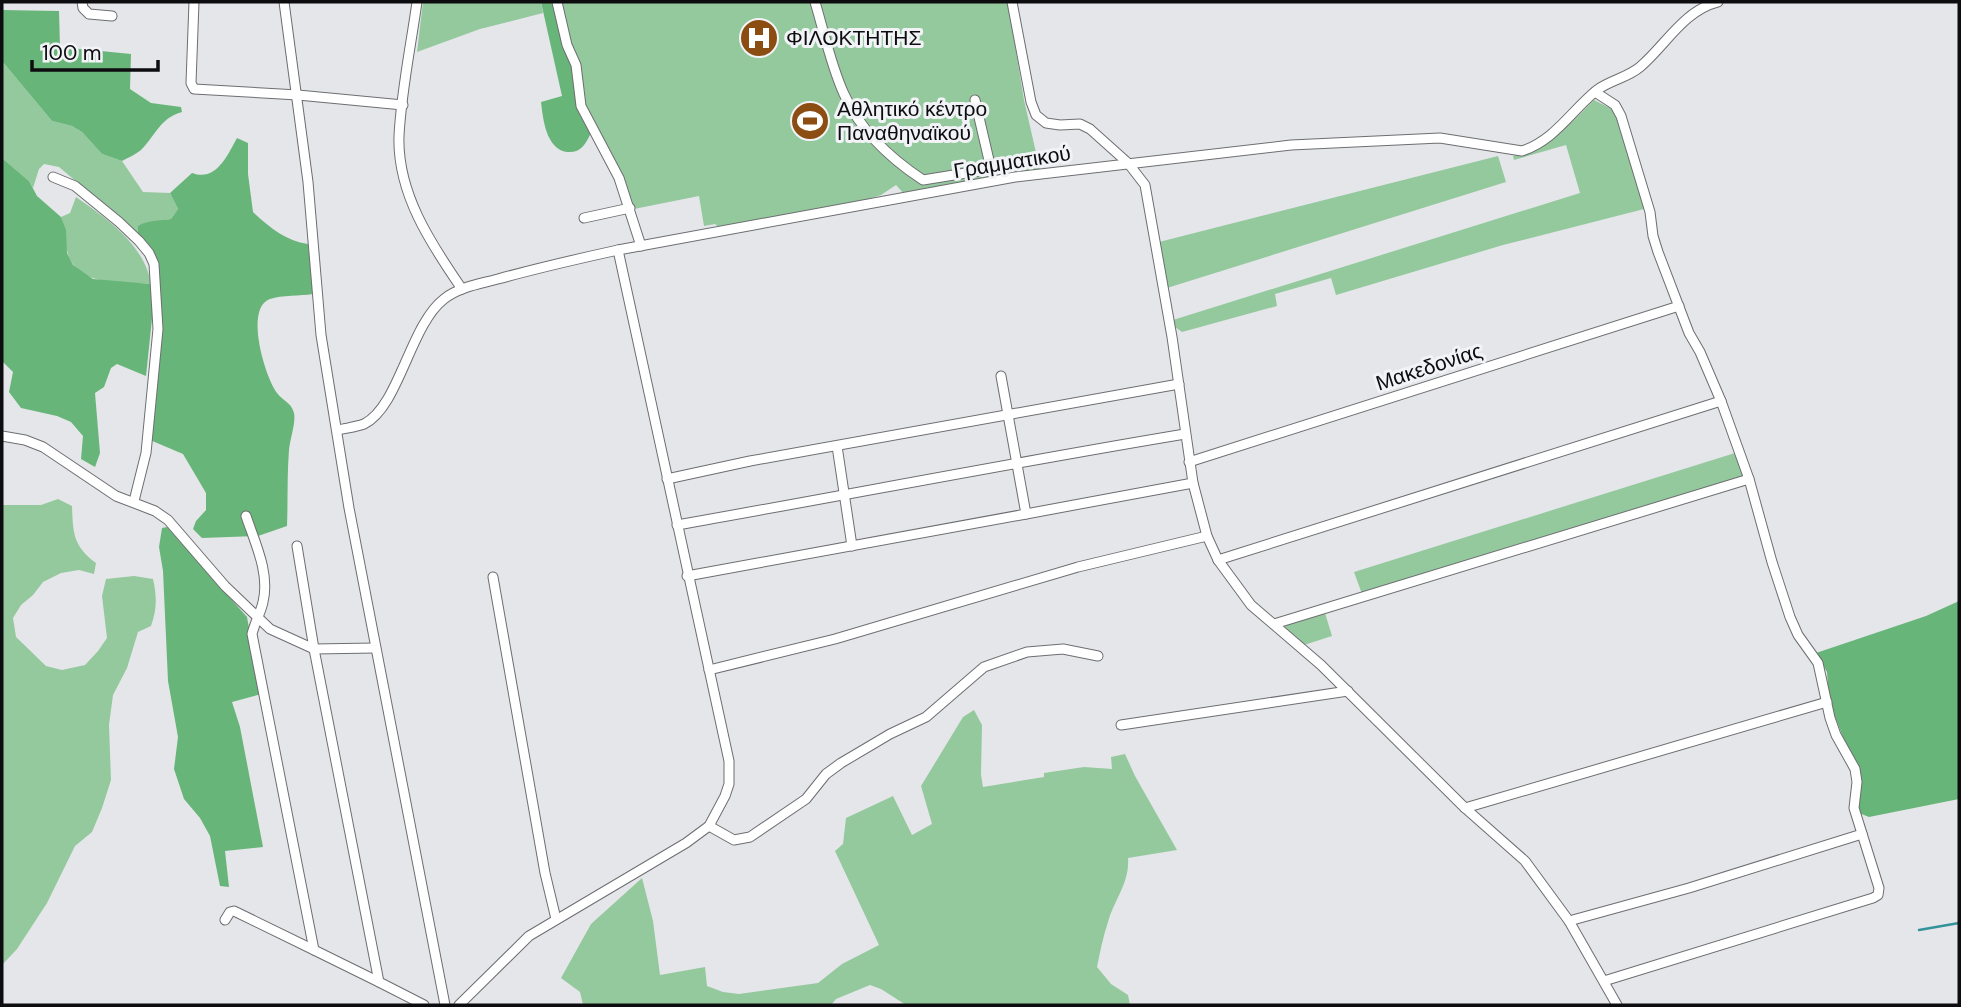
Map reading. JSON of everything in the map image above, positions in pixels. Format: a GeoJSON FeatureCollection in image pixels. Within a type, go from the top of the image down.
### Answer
{"type":"FeatureCollection","features":[{"type":"Feature","properties":{"kind":"street"},"geometry":{"type":"LineString","coordinates":[[82,2],[83,8],[89,14],[112,16]]}},
{"type":"Feature","properties":{"kind":"street"},"geometry":{"type":"LineString","coordinates":[[194,2],[192,88],[403,105]]}},
{"type":"Feature","properties":{"kind":"street"},"geometry":{"type":"LineString","coordinates":[[284,2],[298,95],[321,335],[349,508],[445,1005]]}},
{"type":"Feature","properties":{"kind":"street"},"geometry":{"type":"LineString","coordinates":[[417,2],[399,137],[401,160],[412,200],[427,236],[462,289]]}},
{"type":"Feature","properties":{"kind":"street"},"geometry":{"type":"LineString","coordinates":[[557,2],[567,45],[576,65],[581,106],[619,178],[641,246]]}},
{"type":"Feature","properties":{"kind":"street"},"geometry":{"type":"LineString","coordinates":[[815,2],[843,93],[854,114],[898,163],[923,180],[991,169],[975,100]]}},
{"type":"Feature","properties":{"kind":"street"},"geometry":{"type":"LineString","coordinates":[[1012,2],[1031,102],[1036,115],[1050,124],[1085,126],[1128,163],[1145,185],[1193,483],[1218,560],[1251,605],[1348,691],[1465,808],[1525,862],[1569,921],[1617,1005]]}},
{"type":"Feature","properties":{"kind":"street","name":"Γραμματικού"},"geometry":{"type":"LineString","coordinates":[[338,430],[365,424],[375,415],[389,396],[430,314],[443,300],[462,289],[551,264],[618,250],[1015,177],[1291,145],[1440,138],[1522,151],[1552,136],[1595,92],[1639,67],[1698,9],[1718,2]]}},
{"type":"Feature","properties":{"kind":"street"},"geometry":{"type":"LineString","coordinates":[[1595,92],[1615,105],[1621,116],[1650,212],[1653,236],[1679,306],[1721,401],[1749,479],[1790,617],[1798,635],[1818,663],[1836,735],[1855,769],[1857,782],[1854,808],[1876,878],[1878,895],[1604,981]]}},
{"type":"Feature","properties":{"kind":"street"},"geometry":{"type":"LineString","coordinates":[[53,177],[75,186],[119,222],[139,241],[154,264],[158,329],[146,453],[134,501]]}},
{"type":"Feature","properties":{"kind":"street"},"geometry":{"type":"LineString","coordinates":[[584,218],[630,208]]}},
{"type":"Feature","properties":{"kind":"street"},"geometry":{"type":"LineString","coordinates":[[459,1005],[530,936],[686,843],[709,826],[729,784],[729,761],[618,250]]}},
{"type":"Feature","properties":{"kind":"street","name":"Μακεδονίας"},"geometry":{"type":"LineString","coordinates":[[1189,462],[1679,306]]}},
{"type":"Feature","properties":{"kind":"street"},"geometry":{"type":"LineString","coordinates":[[1001,376],[1026,514]]}},
{"type":"Feature","properties":{"kind":"street"},"geometry":{"type":"LineString","coordinates":[[667,479],[1008,413],[1179,384]]}},
{"type":"Feature","properties":{"kind":"street"},"geometry":{"type":"LineString","coordinates":[[1218,560],[1721,401]]}},
{"type":"Feature","properties":{"kind":"street"},"geometry":{"type":"LineString","coordinates":[[677,525],[1016,462],[1185,435]]}},
{"type":"Feature","properties":{"kind":"street"},"geometry":{"type":"LineString","coordinates":[[2,436],[43,447],[116,496],[134,501],[167,520],[225,586],[270,629],[314,649],[375,648]]}},
{"type":"Feature","properties":{"kind":"street"},"geometry":{"type":"LineString","coordinates":[[837,446],[852,546]]}},
{"type":"Feature","properties":{"kind":"street"},"geometry":{"type":"LineString","coordinates":[[1274,624],[1749,479]]}},
{"type":"Feature","properties":{"kind":"street"},"geometry":{"type":"LineString","coordinates":[[687,576],[1193,483]]}},
{"type":"Feature","properties":{"kind":"street"},"geometry":{"type":"LineString","coordinates":[[246,516],[265,573],[263,604],[256,616],[252,634],[314,950]]}},
{"type":"Feature","properties":{"kind":"street"},"geometry":{"type":"LineString","coordinates":[[709,670],[835,639],[1078,567],[1208,536]]}},
{"type":"Feature","properties":{"kind":"street"},"geometry":{"type":"LineString","coordinates":[[297,546],[314,649],[379,982]]}},
{"type":"Feature","properties":{"kind":"street"},"geometry":{"type":"LineString","coordinates":[[493,577],[545,873],[556,919]]}},
{"type":"Feature","properties":{"kind":"street"},"geometry":{"type":"LineString","coordinates":[[709,826],[734,840],[750,837],[806,799],[826,774],[841,763],[890,734],[926,717],[984,667],[1027,652],[1063,649],[1098,656]]}},
{"type":"Feature","properties":{"kind":"street"},"geometry":{"type":"LineString","coordinates":[[1121,725],[1348,691]]}},
{"type":"Feature","properties":{"kind":"street"},"geometry":{"type":"LineString","coordinates":[[1465,808],[1827,702]]}},
{"type":"Feature","properties":{"kind":"street"},"geometry":{"type":"LineString","coordinates":[[1569,921],[1689,888],[1862,834]]}},
{"type":"Feature","properties":{"kind":"street"},"geometry":{"type":"LineString","coordinates":[[225,920],[230,912],[234,911],[424,1005]]}},
{"type":"Feature","properties":{"kind":"green space"},"geometry":{"type":"Polygon","coordinates":[[[423,2],[541,2],[543,13],[480,29],[417,52],[423,2]]]}},
{"type":"Feature","properties":{"kind":"green space"},"geometry":{"type":"Polygon","coordinates":[[[541,2],[555,2],[591,133],[584,145],[576,151],[567,152],[554,145],[545,124],[541,102],[562,96],[541,2]]]}},
{"type":"Feature","properties":{"kind":"green space","name":"Αθλητικό κέντρο Παναθηναϊκού"},"geometry":{"type":"Polygon","coordinates":[[[561,2],[1008,2],[1024,100],[1040,170],[905,195],[896,185],[881,195],[853,204],[720,228],[715,224],[704,226],[699,196],[634,209],[586,111],[561,2]]]}},
{"type":"Feature","properties":{"kind":"green space"},"geometry":{"type":"Polygon","coordinates":[[[2,10],[59,11],[60,47],[131,54],[130,89],[151,103],[181,107],[182,112],[168,118],[141,150],[122,161],[102,154],[82,132],[72,126],[52,121],[2,61],[2,10]]]}},
{"type":"Feature","properties":{"kind":"green space"},"geometry":{"type":"Polygon","coordinates":[[[2,61],[52,121],[72,126],[82,132],[102,154],[122,161],[143,192],[170,193],[178,209],[171,219],[138,226],[138,233],[59,167],[44,164],[39,169],[33,188],[29,181],[2,158],[2,61]]]}},
{"type":"Feature","properties":{"kind":"green space"},"geometry":{"type":"Polygon","coordinates":[[[1594,100],[1610,108],[1618,117],[1648,208],[1503,245],[1336,295],[1331,278],[1275,294],[1277,306],[1182,332],[1175,327],[1173,320],[1580,193],[1566,145],[1514,160],[1513,156],[1548,142],[1594,100]]]}},
{"type":"Feature","properties":{"kind":"green space"},"geometry":{"type":"Polygon","coordinates":[[[237,138],[248,143],[248,174],[253,212],[278,232],[292,240],[308,244],[313,294],[270,299],[262,305],[258,315],[259,343],[267,373],[277,393],[294,413],[288,459],[287,526],[258,536],[202,538],[193,529],[206,510],[206,493],[183,454],[150,440],[157,270],[154,253],[138,233],[138,226],[171,219],[178,209],[170,193],[192,173],[200,175],[214,171],[225,159],[237,138]]]}},
{"type":"Feature","properties":{"kind":"green space"},"geometry":{"type":"Polygon","coordinates":[[[1498,156],[1506,182],[1167,288],[1159,242],[1498,156]]]}},
{"type":"Feature","properties":{"kind":"green space"},"geometry":{"type":"Polygon","coordinates":[[[2,158],[29,181],[37,196],[61,217],[66,230],[67,253],[73,265],[93,279],[151,284],[153,309],[146,376],[117,364],[111,368],[104,387],[95,393],[100,453],[95,467],[81,459],[83,436],[71,422],[21,408],[9,392],[13,372],[2,361],[2,158]]]}},
{"type":"Feature","properties":{"kind":"green space"},"geometry":{"type":"Polygon","coordinates":[[[76,197],[111,223],[133,245],[147,270],[151,284],[103,281],[81,272],[73,265],[68,254],[61,217],[70,213],[76,197]]]}},
{"type":"Feature","properties":{"kind":"green space"},"geometry":{"type":"Polygon","coordinates":[[[1735,453],[1744,477],[1362,594],[1354,572],[1735,453]]]}},
{"type":"Feature","properties":{"kind":"green space"},"geometry":{"type":"Polygon","coordinates":[[[58,499],[72,506],[76,538],[83,551],[96,563],[94,574],[79,570],[61,573],[43,582],[21,605],[13,618],[16,637],[46,666],[62,670],[85,665],[107,638],[102,596],[106,579],[134,576],[153,579],[155,608],[151,626],[138,632],[127,668],[113,695],[109,725],[111,780],[92,832],[75,846],[47,903],[17,949],[2,965],[2,505],[41,505],[58,499]]]}},
{"type":"Feature","properties":{"kind":"green space"},"geometry":{"type":"Polygon","coordinates":[[[167,527],[247,617],[261,694],[232,702],[240,727],[263,847],[225,851],[229,887],[220,886],[210,836],[200,818],[184,799],[174,769],[178,737],[168,681],[163,571],[159,547],[162,528],[167,527]]]}},
{"type":"Feature","properties":{"kind":"green space"},"geometry":{"type":"Polygon","coordinates":[[[1959,601],[1959,799],[1869,817],[1859,813],[1851,758],[1829,701],[1827,672],[1816,653],[1926,616],[1959,601]]]}},
{"type":"Feature","properties":{"kind":"green space"},"geometry":{"type":"Polygon","coordinates":[[[1325,613],[1332,636],[1304,645],[1286,630],[1285,625],[1325,613]]]}},
{"type":"Feature","properties":{"kind":"green space"},"geometry":{"type":"Polygon","coordinates":[[[974,710],[982,725],[983,787],[1084,767],[1112,769],[1111,757],[1125,754],[1177,850],[1128,858],[1127,875],[1106,928],[1097,967],[1111,984],[1128,995],[1130,1005],[906,1005],[870,985],[836,999],[831,1005],[583,1005],[580,992],[561,978],[591,924],[642,878],[653,921],[660,975],[705,967],[707,986],[739,994],[818,983],[842,964],[879,945],[835,851],[843,844],[846,818],[893,796],[912,835],[932,824],[921,786],[963,717],[974,710]]]}},
{"type":"Feature","properties":{"kind":"waterway"},"geometry":{"type":"LineString","coordinates":[[1919,930],[1959,923]]}},
{"type":"Feature","properties":{"kind":"place","name":"ΦΙΛΟΚΤΗΤΗΣ"},"geometry":{"type":"Point","coordinates":[759,38]}},
{"type":"Feature","properties":{"kind":"place","name":"Αθλητικό κέντρο Παναθηναϊκού"},"geometry":{"type":"Point","coordinates":[810,121]}}]}
